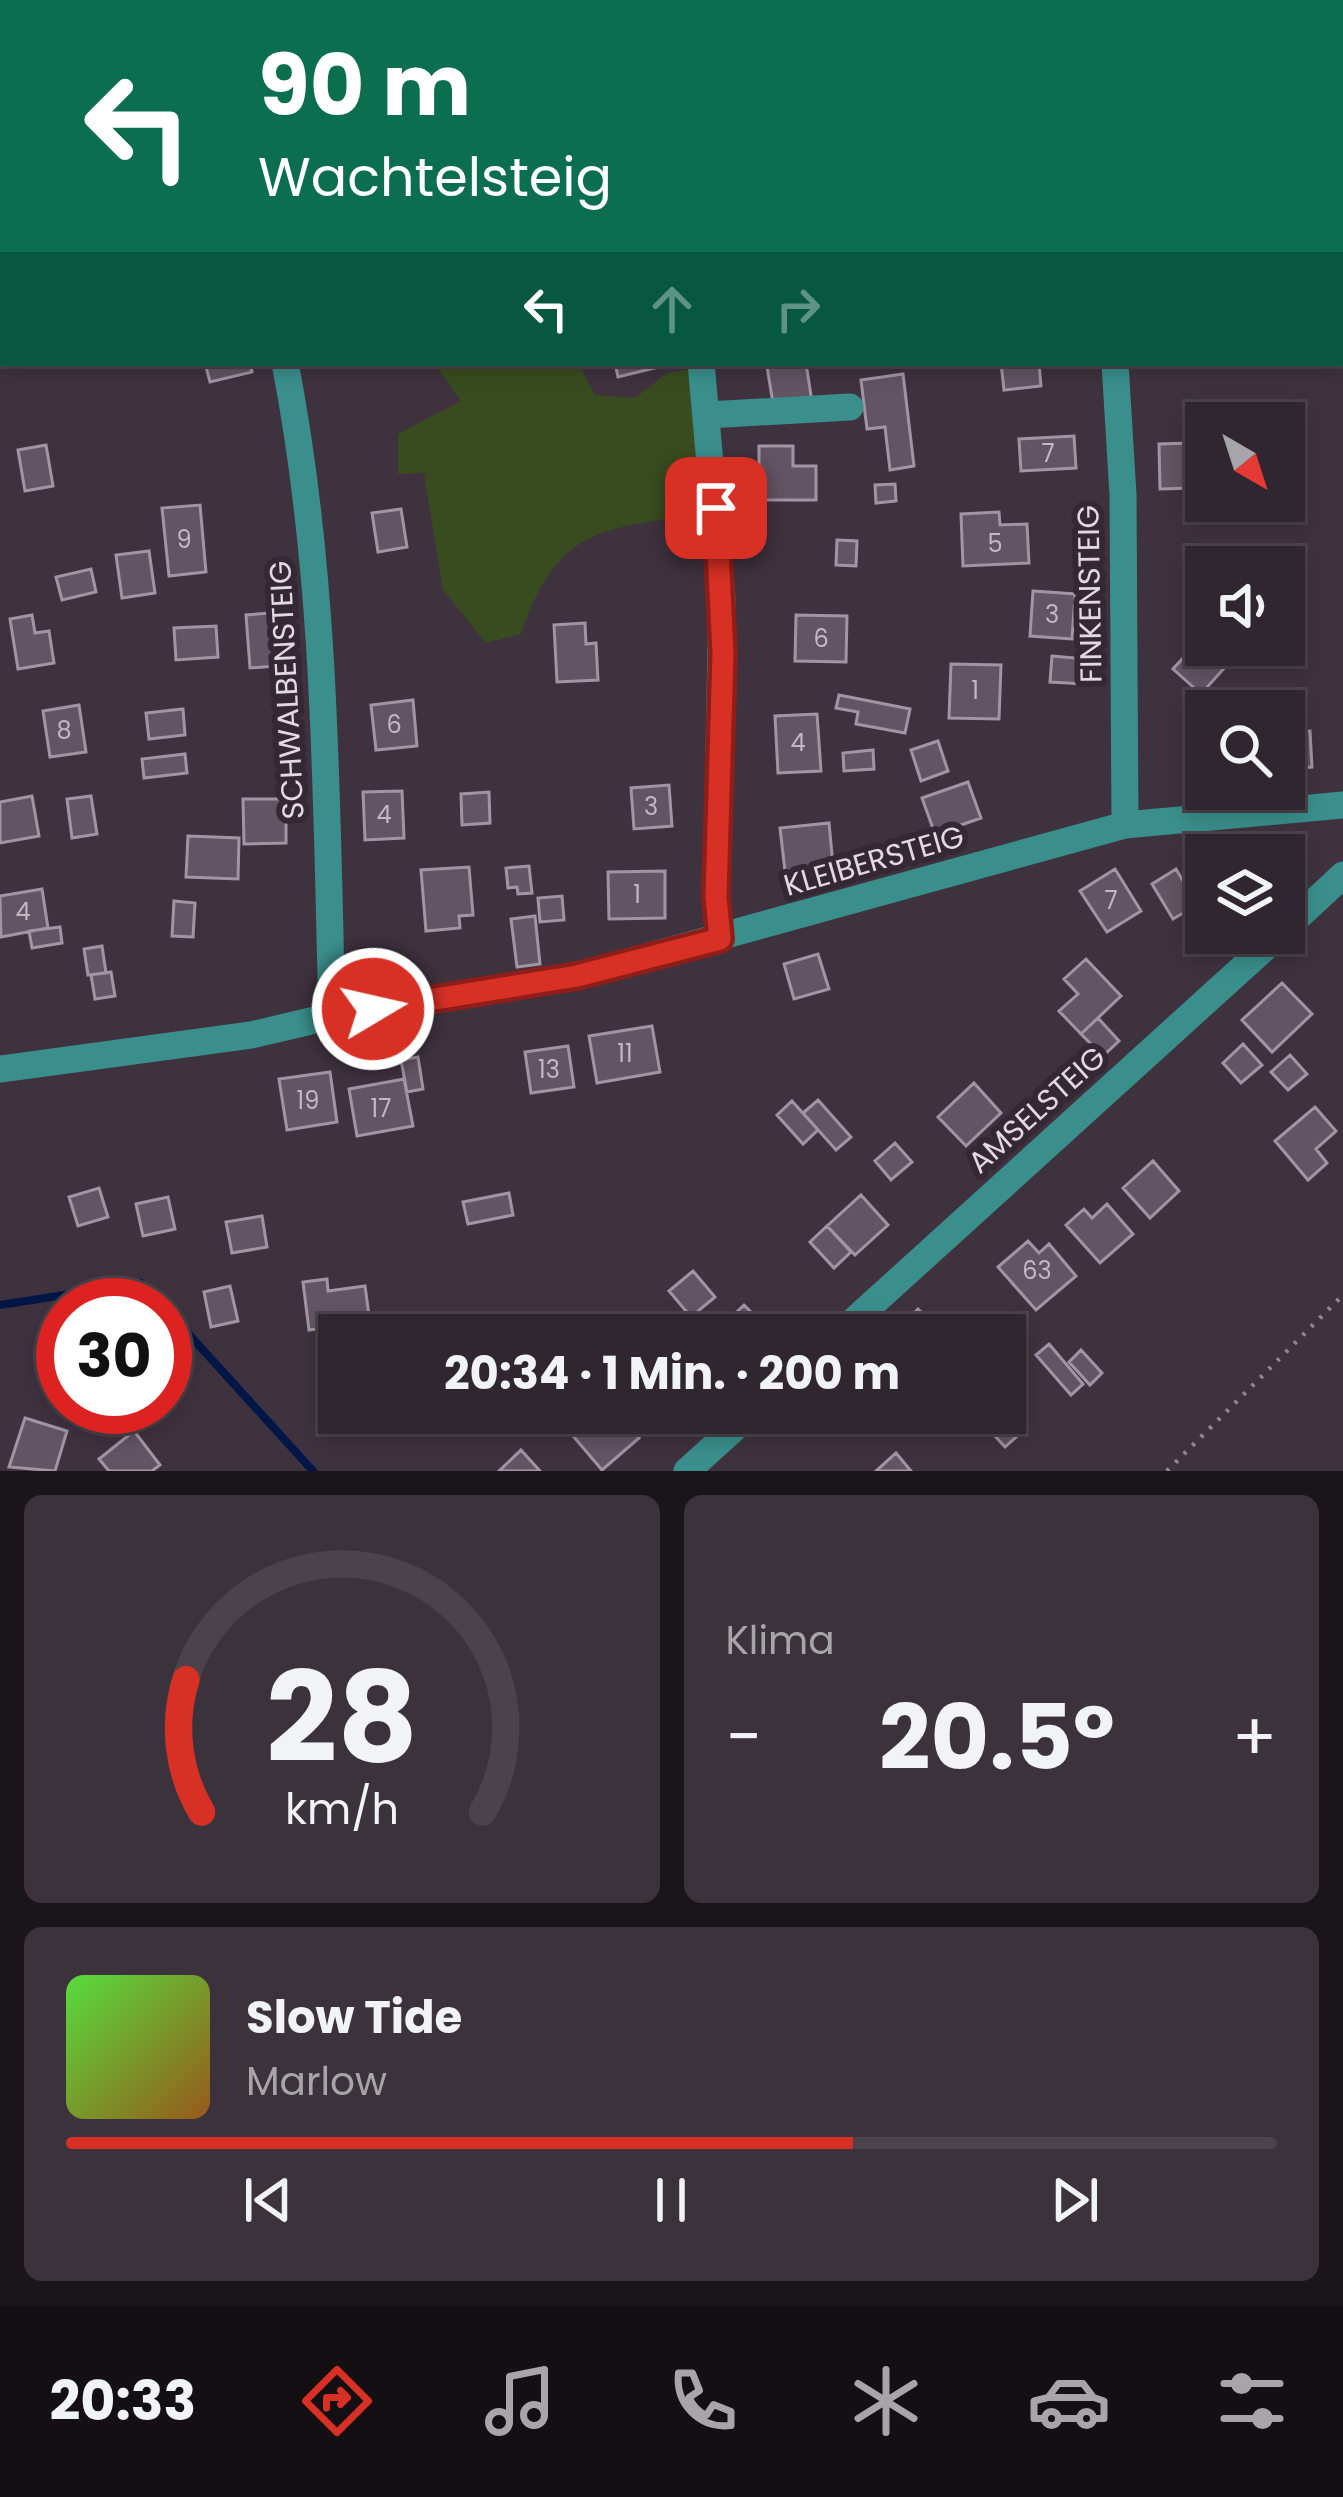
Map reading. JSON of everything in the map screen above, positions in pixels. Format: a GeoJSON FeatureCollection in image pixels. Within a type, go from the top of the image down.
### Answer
{"type":"FeatureCollection","features":[{"type":"Feature","properties":{"kind":"street","name":"SCHWALBENSTEIG"},"geometry":{"type":"LineString","coordinates":[[286,366],[311,529],[316,599],[332,1016]]}},
{"type":"Feature","properties":{"kind":"street"},"geometry":{"type":"LineString","coordinates":[[701,366],[722,598],[716,897],[720,939]]}},
{"type":"Feature","properties":{"kind":"street","name":"FINKENSTEIG"},"geometry":{"type":"LineString","coordinates":[[1114,366],[1123,495],[1125,825]]}},
{"type":"Feature","properties":{"kind":"street"},"geometry":{"type":"LineString","coordinates":[[708,415],[850,407]]}},
{"type":"Feature","properties":{"kind":"street","name":"KLEIBERSTEIG"},"geometry":{"type":"LineString","coordinates":[[0,1069],[251,1034],[577,976],[1125,825],[1343,805]]}},
{"type":"Feature","properties":{"kind":"street","name":"AMSELSTEIG"},"geometry":{"type":"LineString","coordinates":[[1305,911],[1343,875]]}},
{"type":"Feature","properties":{"kind":"street","name":"AMSELSTEIG"},"geometry":{"type":"LineString","coordinates":[[861,1314],[1258,954]]}},
{"type":"Feature","properties":{"kind":"street"},"geometry":{"type":"LineString","coordinates":[[687,1471],[728,1434]]}},
{"type":"Feature","properties":{"kind":"path"},"geometry":{"type":"LineString","coordinates":[[1167,1471],[1343,1295]]}},
{"type":"Feature","properties":{"kind":"green space"},"geometry":{"type":"Polygon","coordinates":[[[436,366],[580,366],[595,395],[635,398],[667,373],[697,368],[712,511],[592,537],[571,550],[553,570],[521,634],[486,643],[443,590],[424,473],[398,474],[398,434],[461,401],[436,366]]]}},
{"type":"Feature","properties":{"kind":"building"},"geometry":{"type":"Polygon","coordinates":[[[206,366],[251,366],[252,372],[210,382],[206,366]]]}},
{"type":"Feature","properties":{"kind":"building"},"geometry":{"type":"Polygon","coordinates":[[[616,366],[663,366],[618,377],[616,366]]]}},
{"type":"Feature","properties":{"kind":"building"},"geometry":{"type":"Polygon","coordinates":[[[806,366],[812,402],[774,409],[767,367],[806,366]]]}},
{"type":"Feature","properties":{"kind":"building"},"geometry":{"type":"Polygon","coordinates":[[[1001,366],[1039,366],[1041,386],[1004,390],[1001,366]]]}},
{"type":"Feature","properties":{"kind":"building"},"geometry":{"type":"Polygon","coordinates":[[[903,374],[914,466],[890,470],[885,427],[867,429],[861,380],[903,374]]]}},
{"type":"Feature","properties":{"kind":"building"},"geometry":{"type":"Polygon","coordinates":[[[1074,436],[1076,468],[1021,471],[1019,439],[1074,436]]]}},
{"type":"Feature","properties":{"kind":"building"},"geometry":{"type":"Polygon","coordinates":[[[1185,443],[1185,488],[1160,489],[1159,444],[1185,443]]]}},
{"type":"Feature","properties":{"kind":"building"},"geometry":{"type":"Polygon","coordinates":[[[46,445],[53,486],[25,491],[18,450],[46,445]]]}},
{"type":"Feature","properties":{"kind":"building"},"geometry":{"type":"Polygon","coordinates":[[[759,446],[793,446],[793,466],[816,466],[816,500],[759,500],[759,446]]]}},
{"type":"Feature","properties":{"kind":"building"},"geometry":{"type":"Polygon","coordinates":[[[895,484],[896,501],[876,503],[875,485],[895,484]]]}},
{"type":"Feature","properties":{"kind":"building"},"geometry":{"type":"Polygon","coordinates":[[[200,505],[206,572],[169,576],[162,508],[200,505]]]}},
{"type":"Feature","properties":{"kind":"building"},"geometry":{"type":"Polygon","coordinates":[[[401,509],[407,547],[378,552],[372,513],[401,509]]]}},
{"type":"Feature","properties":{"kind":"building"},"geometry":{"type":"Polygon","coordinates":[[[999,512],[1000,525],[1027,524],[1029,563],[963,566],[961,514],[999,512]]]}},
{"type":"Feature","properties":{"kind":"building"},"geometry":{"type":"Polygon","coordinates":[[[837,540],[857,541],[856,566],[836,565],[837,540]]]}},
{"type":"Feature","properties":{"kind":"building"},"geometry":{"type":"Polygon","coordinates":[[[149,551],[155,593],[122,598],[116,555],[149,551]]]}},
{"type":"Feature","properties":{"kind":"building"},"geometry":{"type":"Polygon","coordinates":[[[91,569],[96,592],[62,600],[56,577],[91,569]]]}},
{"type":"Feature","properties":{"kind":"building"},"geometry":{"type":"Polygon","coordinates":[[[1033,591],[1075,594],[1072,639],[1030,636],[1033,591]]]}},
{"type":"Feature","properties":{"kind":"building"},"geometry":{"type":"Polygon","coordinates":[[[284,612],[288,665],[250,668],[246,615],[284,612]]]}},
{"type":"Feature","properties":{"kind":"building"},"geometry":{"type":"Polygon","coordinates":[[[32,615],[35,633],[49,631],[54,663],[18,669],[10,619],[32,615]]]}},
{"type":"Feature","properties":{"kind":"building"},"geometry":{"type":"Polygon","coordinates":[[[796,615],[847,616],[846,662],[795,661],[796,615]]]}},
{"type":"Feature","properties":{"kind":"building"},"geometry":{"type":"Polygon","coordinates":[[[585,623],[586,644],[596,643],[598,680],[557,682],[554,625],[585,623]]]}},
{"type":"Feature","properties":{"kind":"building"},"geometry":{"type":"Polygon","coordinates":[[[216,626],[218,657],[176,660],[174,628],[216,626]]]}},
{"type":"Feature","properties":{"kind":"building"},"geometry":{"type":"Polygon","coordinates":[[[1052,656],[1087,659],[1085,684],[1050,682],[1052,656]]]}},
{"type":"Feature","properties":{"kind":"building"},"geometry":{"type":"Polygon","coordinates":[[[1185,656],[1185,666],[1226,666],[1205,690],[1197,690],[1173,669],[1185,656]]]}},
{"type":"Feature","properties":{"kind":"building"},"geometry":{"type":"Polygon","coordinates":[[[951,664],[1001,665],[999,719],[949,718],[951,664]]]}},
{"type":"Feature","properties":{"kind":"building"},"geometry":{"type":"Polygon","coordinates":[[[839,695],[910,709],[905,733],[856,724],[858,712],[836,708],[839,695]]]}},
{"type":"Feature","properties":{"kind":"building"},"geometry":{"type":"Polygon","coordinates":[[[413,700],[417,746],[376,750],[371,705],[413,700]]]}},
{"type":"Feature","properties":{"kind":"building"},"geometry":{"type":"Polygon","coordinates":[[[79,705],[86,752],[50,757],[43,711],[79,705]]]}},
{"type":"Feature","properties":{"kind":"building"},"geometry":{"type":"Polygon","coordinates":[[[183,709],[185,735],[149,739],[146,713],[183,709]]]}},
{"type":"Feature","properties":{"kind":"building"},"geometry":{"type":"Polygon","coordinates":[[[817,714],[821,771],[778,773],[775,716],[817,714]]]}},
{"type":"Feature","properties":{"kind":"building"},"geometry":{"type":"Polygon","coordinates":[[[1305,731],[1310,731],[1312,767],[1305,768],[1305,731]]]}},
{"type":"Feature","properties":{"kind":"building"},"geometry":{"type":"Polygon","coordinates":[[[938,741],[948,771],[921,781],[911,750],[938,741]]]}},
{"type":"Feature","properties":{"kind":"building"},"geometry":{"type":"Polygon","coordinates":[[[873,750],[874,769],[844,771],[843,753],[873,750]]]}},
{"type":"Feature","properties":{"kind":"building"},"geometry":{"type":"Polygon","coordinates":[[[185,754],[187,773],[144,778],[142,759],[185,754]]]}},
{"type":"Feature","properties":{"kind":"building"},"geometry":{"type":"Polygon","coordinates":[[[968,782],[981,818],[935,834],[922,798],[968,782]]]}},
{"type":"Feature","properties":{"kind":"building"},"geometry":{"type":"Polygon","coordinates":[[[669,785],[672,826],[634,829],[631,788],[669,785]]]}},
{"type":"Feature","properties":{"kind":"building"},"geometry":{"type":"Polygon","coordinates":[[[402,791],[404,838],[365,840],[363,792],[402,791]]]}},
{"type":"Feature","properties":{"kind":"building"},"geometry":{"type":"Polygon","coordinates":[[[489,792],[490,823],[462,825],[461,794],[489,792]]]}},
{"type":"Feature","properties":{"kind":"building"},"geometry":{"type":"Polygon","coordinates":[[[32,796],[39,836],[0,843],[0,802],[32,796]]]}},
{"type":"Feature","properties":{"kind":"building"},"geometry":{"type":"Polygon","coordinates":[[[91,796],[97,834],[72,838],[67,799],[91,796]]]}},
{"type":"Feature","properties":{"kind":"building"},"geometry":{"type":"Polygon","coordinates":[[[243,799],[286,799],[286,843],[244,844],[243,799]]]}},
{"type":"Feature","properties":{"kind":"building"},"geometry":{"type":"Polygon","coordinates":[[[829,823],[833,865],[785,871],[780,828],[829,823]]]}},
{"type":"Feature","properties":{"kind":"building"},"geometry":{"type":"Polygon","coordinates":[[[188,836],[239,838],[238,879],[186,877],[188,836]]]}},
{"type":"Feature","properties":{"kind":"building"},"geometry":{"type":"Polygon","coordinates":[[[529,866],[532,893],[518,894],[517,887],[508,888],[506,868],[529,866]]]}},
{"type":"Feature","properties":{"kind":"building"},"geometry":{"type":"Polygon","coordinates":[[[469,867],[473,915],[459,916],[460,928],[426,931],[421,870],[469,867]]]}},
{"type":"Feature","properties":{"kind":"building"},"geometry":{"type":"Polygon","coordinates":[[[1115,869],[1141,911],[1107,932],[1080,891],[1115,869]]]}},
{"type":"Feature","properties":{"kind":"building"},"geometry":{"type":"Polygon","coordinates":[[[1176,869],[1185,884],[1185,912],[1173,919],[1152,884],[1176,869]]]}},
{"type":"Feature","properties":{"kind":"building"},"geometry":{"type":"Polygon","coordinates":[[[665,871],[665,918],[609,919],[608,872],[665,871]]]}},
{"type":"Feature","properties":{"kind":"building"},"geometry":{"type":"Polygon","coordinates":[[[42,889],[48,928],[1,937],[0,896],[42,889]]]}},
{"type":"Feature","properties":{"kind":"building"},"geometry":{"type":"Polygon","coordinates":[[[562,896],[564,920],[540,922],[538,898],[562,896]]]}},
{"type":"Feature","properties":{"kind":"building"},"geometry":{"type":"Polygon","coordinates":[[[174,901],[195,903],[193,937],[172,936],[174,901]]]}},
{"type":"Feature","properties":{"kind":"building"},"geometry":{"type":"Polygon","coordinates":[[[535,916],[540,964],[517,967],[511,919],[535,916]]]}},
{"type":"Feature","properties":{"kind":"building"},"geometry":{"type":"Polygon","coordinates":[[[60,927],[62,943],[32,948],[29,931],[60,927]]]}},
{"type":"Feature","properties":{"kind":"building"},"geometry":{"type":"Polygon","coordinates":[[[102,946],[106,973],[88,975],[84,949],[102,946]]]}},
{"type":"Feature","properties":{"kind":"building"},"geometry":{"type":"Polygon","coordinates":[[[818,954],[829,989],[794,999],[784,964],[818,954]]]}},
{"type":"Feature","properties":{"kind":"building"},"geometry":{"type":"Polygon","coordinates":[[[1086,959],[1121,996],[1081,1034],[1059,1011],[1078,994],[1064,979],[1086,959]]]}},
{"type":"Feature","properties":{"kind":"building"},"geometry":{"type":"Polygon","coordinates":[[[111,972],[115,996],[95,999],[91,975],[111,972]]]}},
{"type":"Feature","properties":{"kind":"building"},"geometry":{"type":"Polygon","coordinates":[[[1282,983],[1312,1014],[1272,1052],[1242,1020],[1282,983]]]}},
{"type":"Feature","properties":{"kind":"building"},"geometry":{"type":"Polygon","coordinates":[[[1098,1018],[1119,1041],[1103,1056],[1081,1034],[1098,1018]]]}},
{"type":"Feature","properties":{"kind":"building"},"geometry":{"type":"Polygon","coordinates":[[[652,1026],[660,1072],[597,1083],[589,1036],[652,1026]]]}},
{"type":"Feature","properties":{"kind":"building"},"geometry":{"type":"Polygon","coordinates":[[[1243,1044],[1262,1065],[1241,1083],[1223,1063],[1243,1044]]]}},
{"type":"Feature","properties":{"kind":"building"},"geometry":{"type":"Polygon","coordinates":[[[568,1046],[574,1087],[531,1093],[525,1052],[568,1046]]]}},
{"type":"Feature","properties":{"kind":"building"},"geometry":{"type":"Polygon","coordinates":[[[1290,1055],[1307,1074],[1288,1090],[1271,1072],[1290,1055]]]}},
{"type":"Feature","properties":{"kind":"building"},"geometry":{"type":"Polygon","coordinates":[[[418,1057],[423,1089],[407,1092],[401,1060],[418,1057]]]}},
{"type":"Feature","properties":{"kind":"building"},"geometry":{"type":"Polygon","coordinates":[[[330,1072],[337,1122],[287,1130],[279,1079],[330,1072]]]}},
{"type":"Feature","properties":{"kind":"building"},"geometry":{"type":"Polygon","coordinates":[[[404,1079],[413,1126],[357,1136],[349,1089],[404,1079]]]}},
{"type":"Feature","properties":{"kind":"building"},"geometry":{"type":"Polygon","coordinates":[[[974,1083],[1001,1113],[966,1146],[938,1117],[974,1083]]]}},
{"type":"Feature","properties":{"kind":"building"},"geometry":{"type":"Polygon","coordinates":[[[818,1100],[851,1137],[836,1150],[803,1113],[818,1100]]]}},
{"type":"Feature","properties":{"kind":"building"},"geometry":{"type":"Polygon","coordinates":[[[792,1101],[818,1130],[803,1144],[777,1115],[792,1101]]]}},
{"type":"Feature","properties":{"kind":"building"},"geometry":{"type":"Polygon","coordinates":[[[1315,1107],[1336,1131],[1316,1149],[1327,1163],[1308,1180],[1275,1141],[1315,1107]]]}},
{"type":"Feature","properties":{"kind":"building"},"geometry":{"type":"Polygon","coordinates":[[[895,1143],[912,1162],[891,1180],[875,1161],[895,1143]]]}},
{"type":"Feature","properties":{"kind":"building"},"geometry":{"type":"Polygon","coordinates":[[[1153,1161],[1179,1191],[1150,1218],[1123,1188],[1153,1161]]]}},
{"type":"Feature","properties":{"kind":"building"},"geometry":{"type":"Polygon","coordinates":[[[99,1188],[108,1217],[78,1226],[69,1197],[99,1188]]]}},
{"type":"Feature","properties":{"kind":"building"},"geometry":{"type":"Polygon","coordinates":[[[509,1193],[513,1215],[468,1224],[463,1202],[509,1193]]]}},
{"type":"Feature","properties":{"kind":"building"},"geometry":{"type":"Polygon","coordinates":[[[861,1195],[888,1225],[855,1255],[827,1226],[861,1195]]]}},
{"type":"Feature","properties":{"kind":"building"},"geometry":{"type":"Polygon","coordinates":[[[168,1197],[175,1229],[143,1236],[136,1204],[168,1197]]]}},
{"type":"Feature","properties":{"kind":"building"},"geometry":{"type":"Polygon","coordinates":[[[1107,1204],[1133,1234],[1100,1263],[1066,1225],[1084,1209],[1092,1218],[1107,1204]]]}},
{"type":"Feature","properties":{"kind":"building"},"geometry":{"type":"Polygon","coordinates":[[[262,1216],[267,1247],[232,1253],[226,1222],[262,1216]]]}},
{"type":"Feature","properties":{"kind":"building"},"geometry":{"type":"Polygon","coordinates":[[[827,1226],[851,1252],[834,1268],[810,1242],[827,1226]]]}},
{"type":"Feature","properties":{"kind":"building"},"geometry":{"type":"Polygon","coordinates":[[[1028,1241],[1039,1253],[1049,1244],[1076,1276],[1036,1310],[998,1267],[1028,1241]]]}},
{"type":"Feature","properties":{"kind":"building"},"geometry":{"type":"Polygon","coordinates":[[[693,1271],[715,1297],[688,1314],[669,1291],[693,1271]]]}},
{"type":"Feature","properties":{"kind":"building"},"geometry":{"type":"Polygon","coordinates":[[[327,1279],[328,1291],[365,1286],[369,1314],[318,1314],[318,1329],[309,1330],[303,1282],[327,1279]]]}},
{"type":"Feature","properties":{"kind":"building"},"geometry":{"type":"Polygon","coordinates":[[[230,1286],[238,1321],[211,1327],[204,1292],[230,1286]]]}},
{"type":"Feature","properties":{"kind":"building"},"geometry":{"type":"Polygon","coordinates":[[[1049,1344],[1083,1384],[1071,1395],[1036,1355],[1049,1344]]]}},
{"type":"Feature","properties":{"kind":"building"},"geometry":{"type":"Polygon","coordinates":[[[1081,1350],[1102,1373],[1090,1385],[1069,1362],[1081,1350]]]}},
{"type":"Feature","properties":{"kind":"building"},"geometry":{"type":"Polygon","coordinates":[[[25,1418],[36,1421],[36,1434],[66,1434],[55,1471],[9,1467],[25,1418]]]}},
{"type":"Feature","properties":{"kind":"building"},"geometry":{"type":"Polygon","coordinates":[[[136,1434],[160,1465],[152,1471],[109,1471],[99,1459],[136,1434]]]}},
{"type":"Feature","properties":{"kind":"building"},"geometry":{"type":"Polygon","coordinates":[[[636,1434],[639,1438],[602,1470],[573,1436],[636,1434]]]}},
{"type":"Feature","properties":{"kind":"building"},"geometry":{"type":"Polygon","coordinates":[[[993,1434],[1020,1434],[1005,1447],[993,1434]]]}},
{"type":"Feature","properties":{"kind":"building"},"geometry":{"type":"Polygon","coordinates":[[[521,1450],[540,1471],[499,1471],[521,1450]]]}},
{"type":"Feature","properties":{"kind":"building"},"geometry":{"type":"Polygon","coordinates":[[[896,1453],[911,1471],[876,1471],[896,1453]]]}},
{"type":"Feature","properties":{"kind":"waterway"},"geometry":{"type":"LineString","coordinates":[[0,1305],[36,1299]]}},
{"type":"Feature","properties":{"kind":"waterway"},"geometry":{"type":"LineString","coordinates":[[192,1338],[313,1471]]}},
{"type":"Feature","properties":{"kind":"route"},"geometry":{"type":"LineString","coordinates":[[373,1009],[577,976],[720,939],[716,897],[723,653],[716,508]]}}]}
